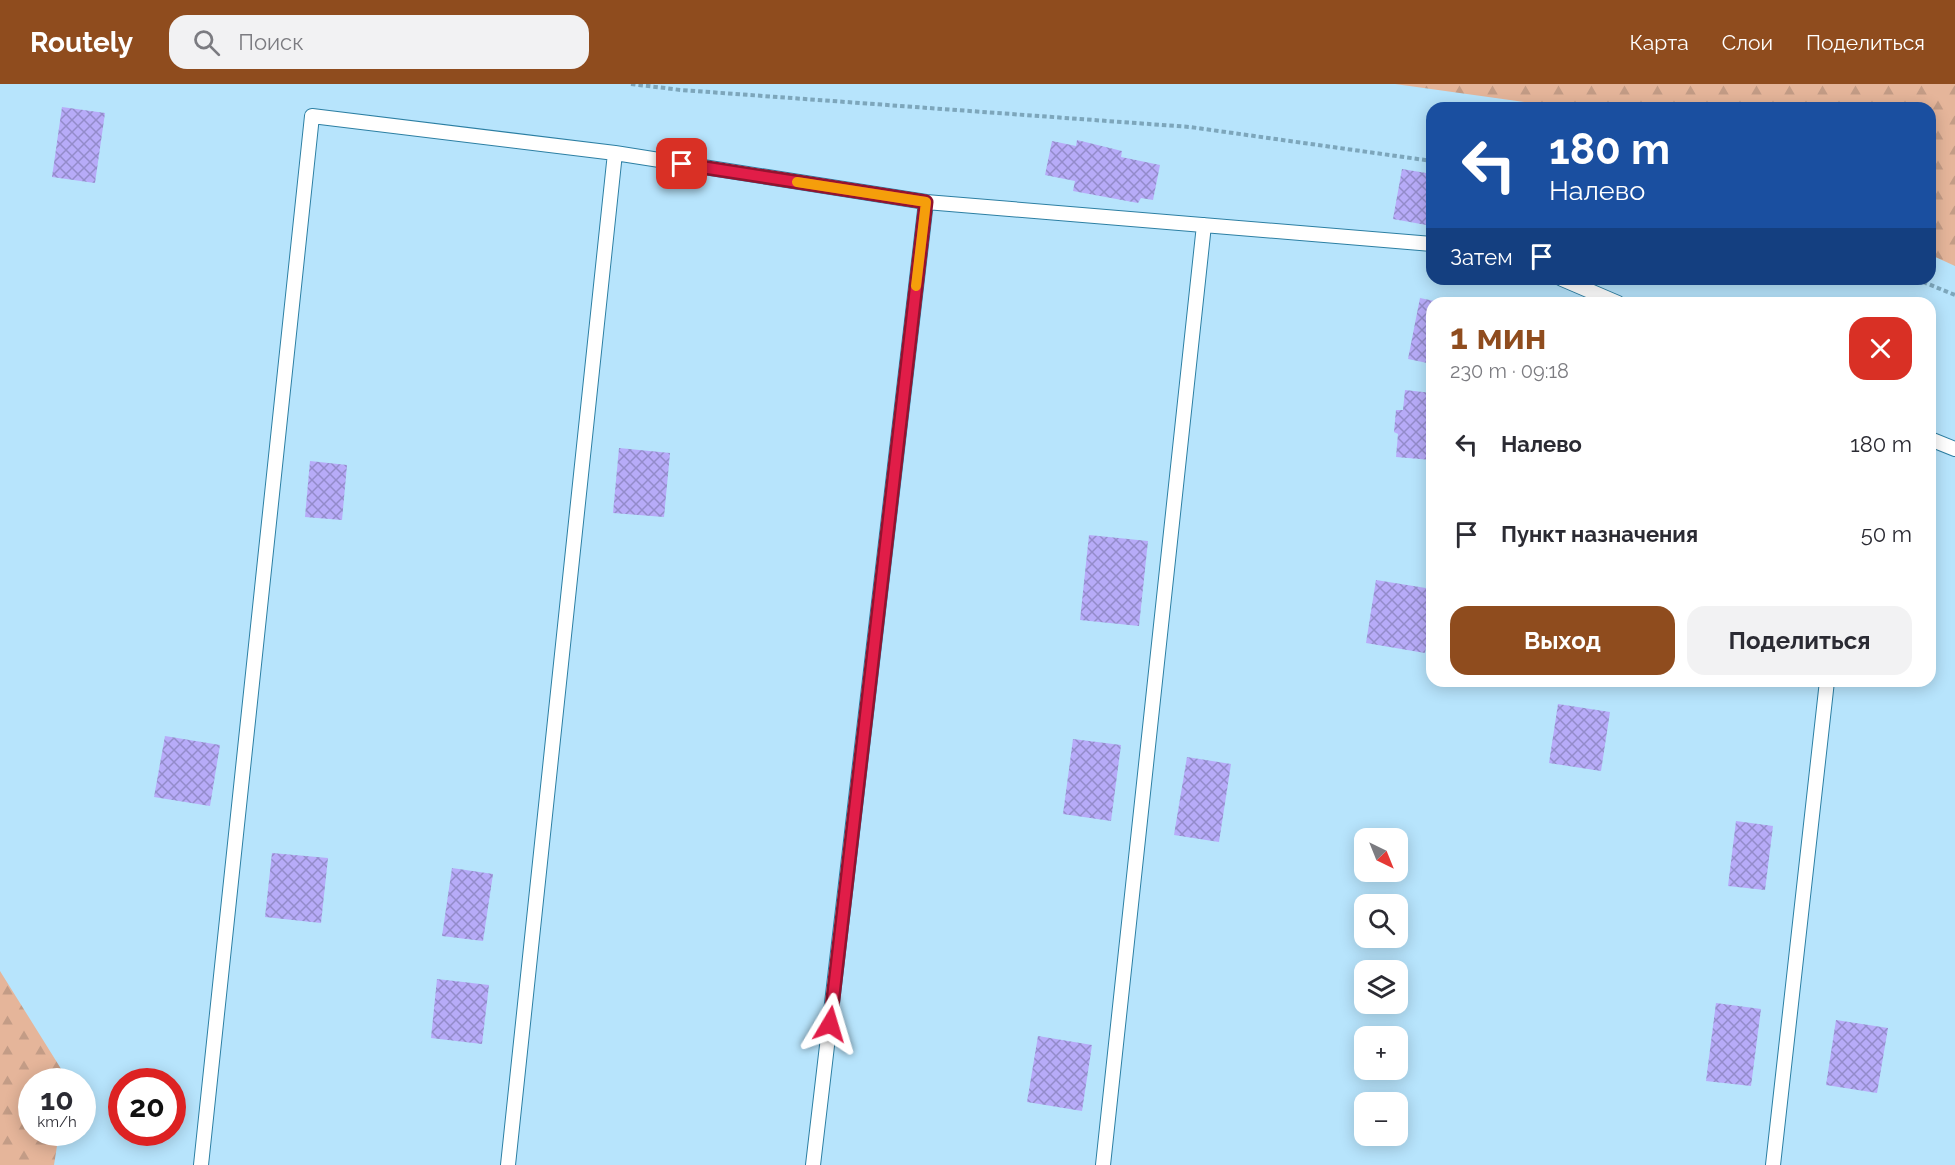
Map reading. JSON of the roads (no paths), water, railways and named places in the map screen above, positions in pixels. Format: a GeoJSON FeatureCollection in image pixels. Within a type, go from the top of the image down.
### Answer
{"type":"FeatureCollection","features":[{"type":"Feature","properties":{"kind":"lane"},"geometry":{"type":"LineString","coordinates":[[201,1165],[312,116],[615,153],[926,202],[1426,244]]}},
{"type":"Feature","properties":{"kind":"lane"},"geometry":{"type":"LineString","coordinates":[[508,1165],[615,153]]}},
{"type":"Feature","properties":{"kind":"lane"},"geometry":{"type":"LineString","coordinates":[[813,1165],[926,202]]}},
{"type":"Feature","properties":{"kind":"lane"},"geometry":{"type":"LineString","coordinates":[[1103,1165],[1204,225]]}},
{"type":"Feature","properties":{"kind":"lane"},"geometry":{"type":"LineString","coordinates":[[1576,285],[1604,297]]}},
{"type":"Feature","properties":{"kind":"lane"},"geometry":{"type":"LineString","coordinates":[[1936,441],[1955,449]]}},
{"type":"Feature","properties":{"kind":"lane"},"geometry":{"type":"LineString","coordinates":[[1773,1165],[1826,687]]}}]}
